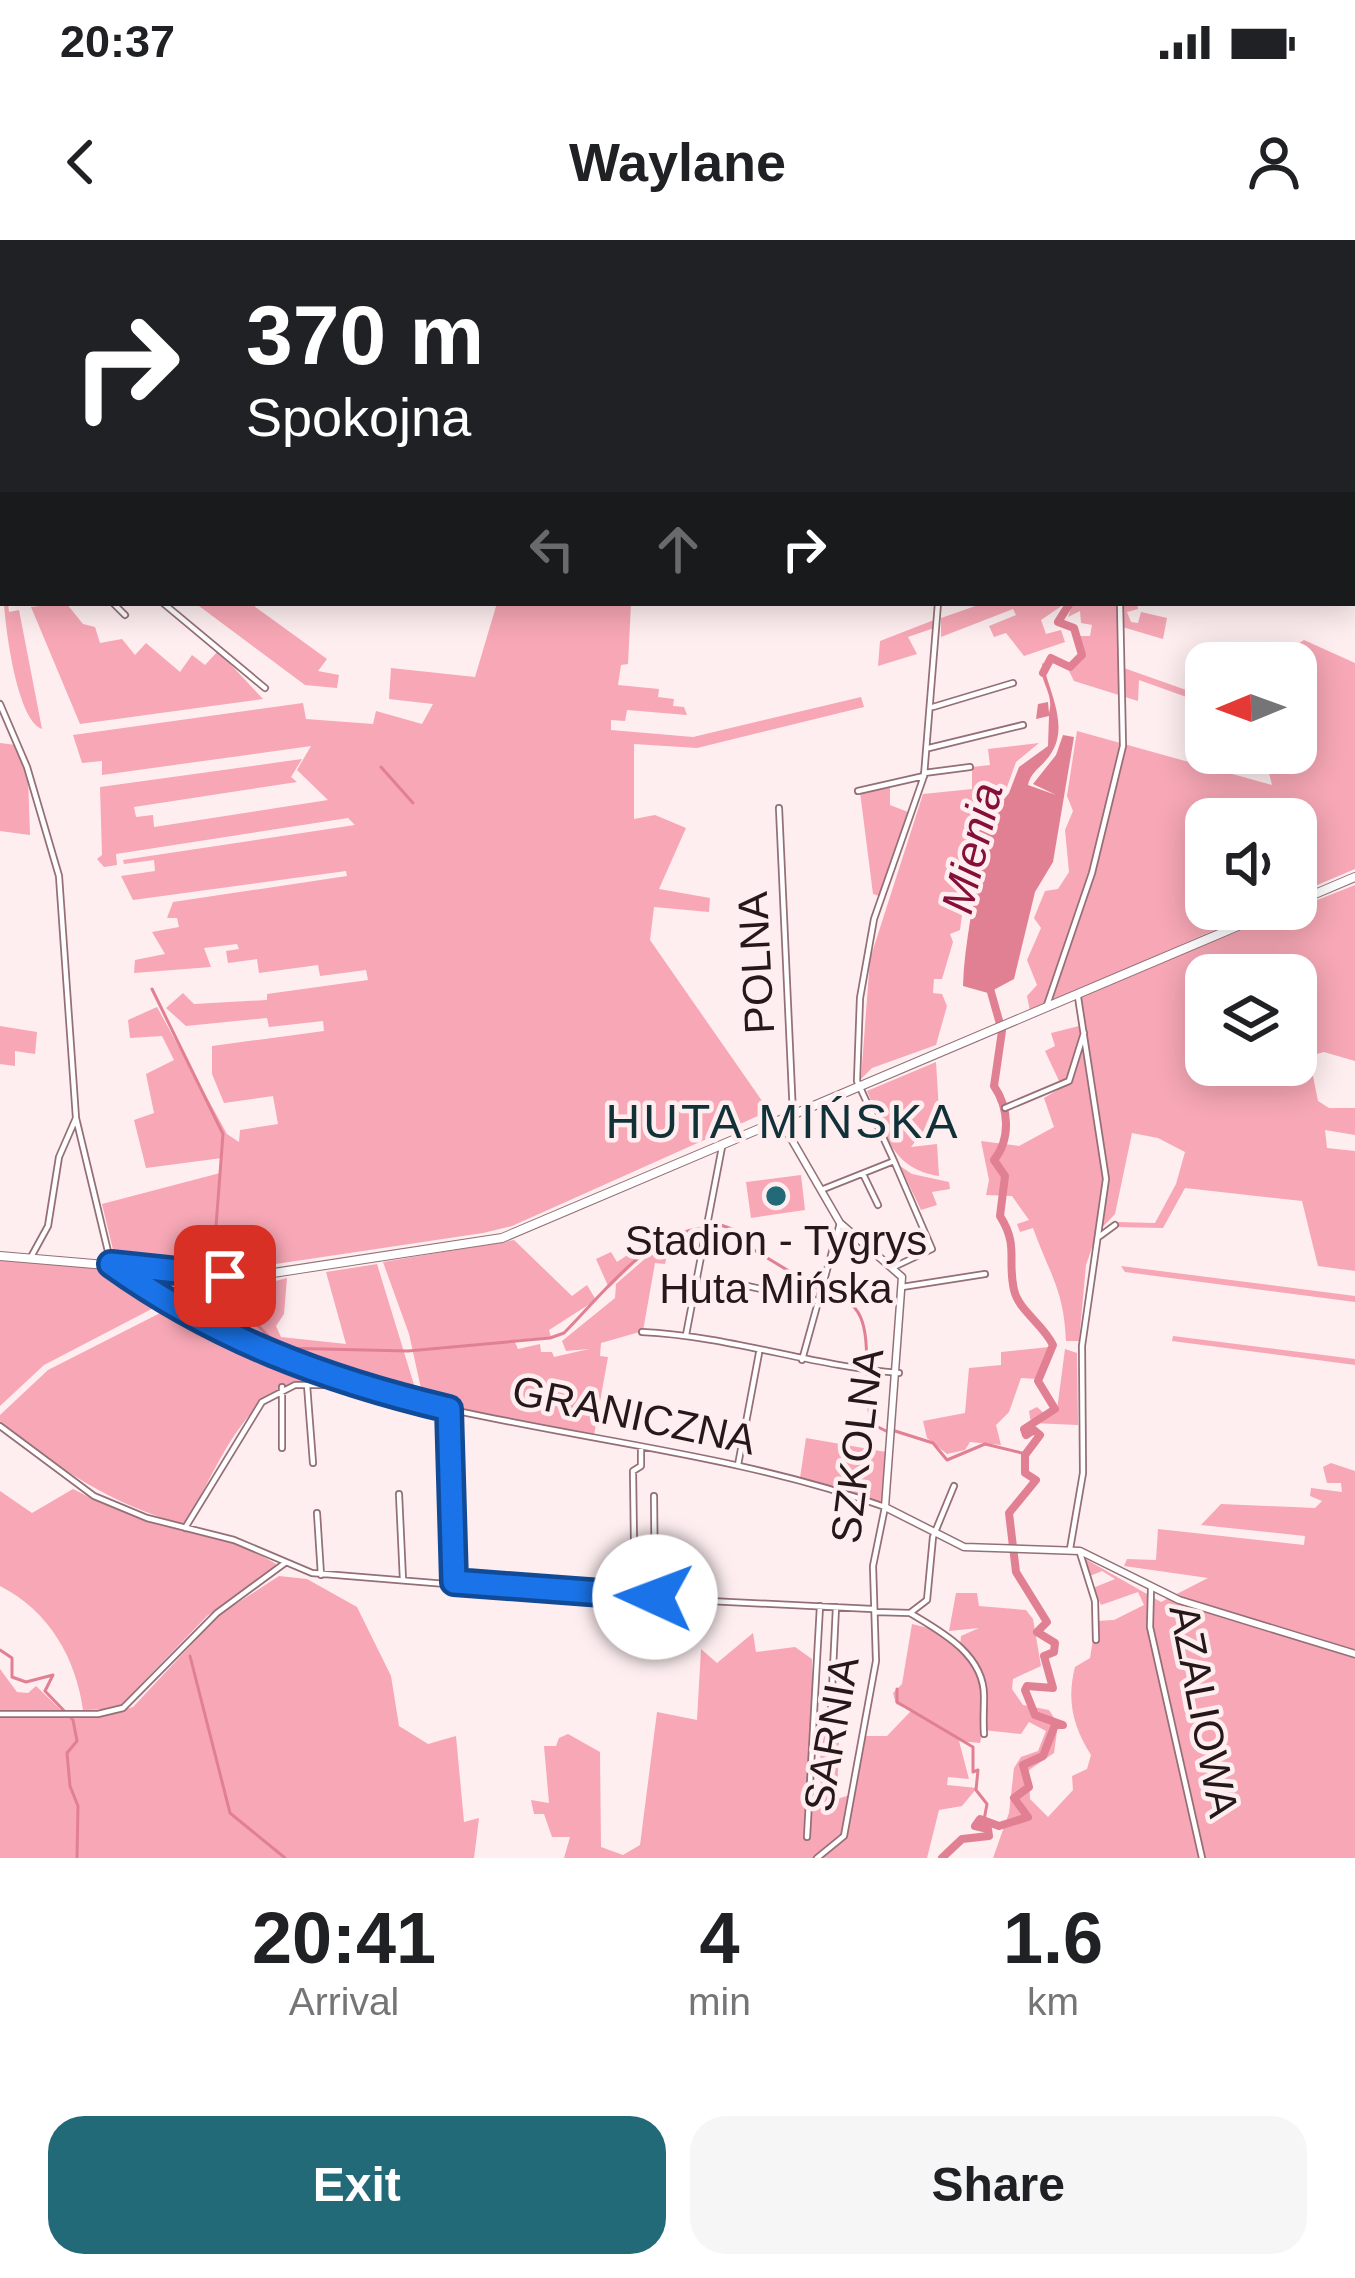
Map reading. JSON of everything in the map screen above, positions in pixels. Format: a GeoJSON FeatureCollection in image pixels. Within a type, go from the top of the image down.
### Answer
{"type":"FeatureCollection","features":[{"type":"Feature","properties":{"kind":"main road"},"geometry":{"type":"LineString","coordinates":[[1317,893],[1355,877]]}},
{"type":"Feature","properties":{"kind":"main road"},"geometry":{"type":"LineString","coordinates":[[0,1256],[254,1277],[490,1241],[1228,930]]}},
{"type":"Feature","properties":{"kind":"street"},"geometry":{"type":"LineString","coordinates":[[115,606],[125,615]]}},
{"type":"Feature","properties":{"kind":"street"},"geometry":{"type":"LineString","coordinates":[[167,606],[265,688]]}},
{"type":"Feature","properties":{"kind":"street"},"geometry":{"type":"LineString","coordinates":[[781,1121],[840,1223],[867,1250],[896,1266],[932,1249],[856,1071],[866,952],[919,793],[929,748],[938,606]]}},
{"type":"Feature","properties":{"kind":"street"},"geometry":{"type":"LineString","coordinates":[[1048,1007],[1092,873],[1124,742],[1120,606]]}},
{"type":"Feature","properties":{"kind":"street"},"geometry":{"type":"LineString","coordinates":[[933,706],[1013,683]]}},
{"type":"Feature","properties":{"kind":"street"},"geometry":{"type":"LineString","coordinates":[[0,704],[20,747],[57,864],[76,1118],[111,1264]]}},
{"type":"Feature","properties":{"kind":"street"},"geometry":{"type":"LineString","coordinates":[[929,748],[1023,725]]}},
{"type":"Feature","properties":{"kind":"street"},"geometry":{"type":"LineString","coordinates":[[858,791],[970,766]]}},
{"type":"Feature","properties":{"kind":"street","name":"POLNA"},"geometry":{"type":"LineString","coordinates":[[778,808],[793,1115]]}},
{"type":"Feature","properties":{"kind":"street"},"geometry":{"type":"LineString","coordinates":[[1070,1549],[1083,1473],[1082,1346],[1100,1236],[1105,1157],[1077,994]]}},
{"type":"Feature","properties":{"kind":"street"},"geometry":{"type":"LineString","coordinates":[[1005,1108],[1069,1081],[1085,1028]]}},
{"type":"Feature","properties":{"kind":"street"},"geometry":{"type":"LineString","coordinates":[[31,1257],[48,1226],[58,1161],[76,1118]]}},
{"type":"Feature","properties":{"kind":"street"},"geometry":{"type":"LineString","coordinates":[[686,1335],[722,1146]]}},
{"type":"Feature","properties":{"kind":"street"},"geometry":{"type":"LineString","coordinates":[[821,1190],[893,1161]]}},
{"type":"Feature","properties":{"kind":"street"},"geometry":{"type":"LineString","coordinates":[[863,1174],[878,1204]]}},
{"type":"Feature","properties":{"kind":"street"},"geometry":{"type":"LineString","coordinates":[[802,1360],[840,1223]]}},
{"type":"Feature","properties":{"kind":"street"},"geometry":{"type":"LineString","coordinates":[[1100,1236],[1115,1225]]}},
{"type":"Feature","properties":{"kind":"street","name":"GRANICZNA"},"geometry":{"type":"LineString","coordinates":[[111,1264],[214,1330],[278,1358],[449,1409],[737,1465],[885,1508]]}},
{"type":"Feature","properties":{"kind":"street","name":"SZKOLNA"},"geometry":{"type":"LineString","coordinates":[[873,1610],[873,1566],[885,1508],[899,1373],[902,1287],[896,1266]]}},
{"type":"Feature","properties":{"kind":"street"},"geometry":{"type":"LineString","coordinates":[[902,1287],[985,1274]]}},
{"type":"Feature","properties":{"kind":"street"},"geometry":{"type":"LineString","coordinates":[[724,1281],[817,1301]]}},
{"type":"Feature","properties":{"kind":"street"},"geometry":{"type":"LineString","coordinates":[[642,1332],[686,1335],[802,1360],[899,1373]]}},
{"type":"Feature","properties":{"kind":"street"},"geometry":{"type":"LineString","coordinates":[[737,1465],[759,1351]]}},
{"type":"Feature","properties":{"kind":"street"},"geometry":{"type":"LineString","coordinates":[[185,1528],[257,1406],[282,1387],[359,1383]]}},
{"type":"Feature","properties":{"kind":"street"},"geometry":{"type":"LineString","coordinates":[[307,1385],[313,1463]]}},
{"type":"Feature","properties":{"kind":"street"},"geometry":{"type":"LineString","coordinates":[[282,1387],[282,1448]]}},
{"type":"Feature","properties":{"kind":"street"},"geometry":{"type":"LineString","coordinates":[[449,1409],[454,1582]]}},
{"type":"Feature","properties":{"kind":"street"},"geometry":{"type":"LineString","coordinates":[[0,1426],[94,1496],[234,1540],[321,1575],[910,1613],[948,1634],[975,1671],[984,1697],[984,1734]]}},
{"type":"Feature","properties":{"kind":"street"},"geometry":{"type":"LineString","coordinates":[[634,1542],[633,1471],[641,1466],[641,1447]]}},
{"type":"Feature","properties":{"kind":"street"},"geometry":{"type":"LineString","coordinates":[[910,1613],[928,1598],[935,1535],[954,1486]]}},
{"type":"Feature","properties":{"kind":"street"},"geometry":{"type":"LineString","coordinates":[[399,1494],[403,1580]]}},
{"type":"Feature","properties":{"kind":"street"},"geometry":{"type":"LineString","coordinates":[[654,1496],[655,1597]]}},
{"type":"Feature","properties":{"kind":"street"},"geometry":{"type":"LineString","coordinates":[[885,1508],[960,1546],[1080,1551],[1167,1595],[1355,1654]]}},
{"type":"Feature","properties":{"kind":"street"},"geometry":{"type":"LineString","coordinates":[[317,1513],[321,1575]]}},
{"type":"Feature","properties":{"kind":"street"},"geometry":{"type":"LineString","coordinates":[[1080,1551],[1098,1616],[1096,1640]]}},
{"type":"Feature","properties":{"kind":"street"},"geometry":{"type":"LineString","coordinates":[[0,1714],[112,1713],[132,1703],[217,1613],[285,1563]]}},
{"type":"Feature","properties":{"kind":"street","name":"AZALIOWA"},"geometry":{"type":"LineString","coordinates":[[1151,1588],[1150,1627],[1202,1858]]}},
{"type":"Feature","properties":{"kind":"street"},"geometry":{"type":"LineString","coordinates":[[807,1837],[820,1606]]}},
{"type":"Feature","properties":{"kind":"street"},"geometry":{"type":"LineString","coordinates":[[829,1752],[836,1606]]}},
{"type":"Feature","properties":{"kind":"street","name":"SARNIA"},"geometry":{"type":"LineString","coordinates":[[817,1858],[845,1833],[847,1799],[872,1692],[873,1610]]}},
{"type":"Feature","properties":{"kind":"shaded area"},"geometry":{"type":"Polygon","coordinates":[[[4,606],[9,612],[19,610],[42,729],[23,703],[4,606]]]}},
{"type":"Feature","properties":{"kind":"shaded area"},"geometry":{"type":"Polygon","coordinates":[[[68,606],[83,624],[95,627],[100,643],[122,639],[135,655],[146,643],[180,672],[192,655],[205,665],[218,651],[263,699],[80,724],[31,607],[68,606]]]}},
{"type":"Feature","properties":{"kind":"shaded area"},"geometry":{"type":"Polygon","coordinates":[[[199,606],[254,606],[327,659],[318,671],[339,675],[337,688],[305,685],[199,606]]]}},
{"type":"Feature","properties":{"kind":"shaded area"},"geometry":{"type":"Polygon","coordinates":[[[496,606],[631,606],[628,664],[621,665],[618,685],[659,689],[658,697],[674,699],[673,706],[684,707],[687,715],[627,710],[625,721],[611,720],[611,730],[693,737],[861,697],[864,707],[697,748],[634,744],[634,819],[655,815],[686,828],[659,889],[710,898],[709,912],[654,907],[650,940],[769,1111],[512,1226],[483,1233],[249,1268],[115,1258],[102,1204],[220,1173],[222,1158],[146,1168],[134,1120],[154,1113],[146,1074],[174,1060],[162,1036],[130,1038],[128,1020],[157,1007],[227,1134],[239,1142],[240,1130],[278,1124],[273,1096],[224,1103],[212,1074],[212,1046],[324,1031],[323,1021],[269,1027],[267,1018],[186,1026],[166,1008],[183,993],[194,1004],[267,1000],[267,994],[368,980],[366,970],[320,976],[318,965],[259,973],[257,959],[228,963],[226,951],[239,949],[237,944],[204,948],[211,967],[134,973],[135,960],[165,954],[152,932],[179,927],[177,918],[167,918],[173,902],[347,876],[346,871],[133,900],[121,876],[155,871],[154,860],[124,864],[123,860],[355,825],[348,818],[116,854],[117,865],[104,867],[97,859],[102,855],[100,787],[302,759],[291,777],[297,782],[134,807],[136,817],[153,815],[154,827],[328,800],[297,770],[311,746],[102,775],[102,761],[82,763],[73,735],[303,703],[306,719],[373,724],[376,711],[422,724],[433,704],[389,699],[391,668],[475,677],[496,606]]]}},
{"type":"Feature","properties":{"kind":"shaded area"},"geometry":{"type":"Polygon","coordinates":[[[975,606],[1062,606],[1041,620],[1046,634],[1061,630],[1065,642],[1024,656],[1006,633],[994,637],[989,626],[1016,615],[1013,609],[941,637],[941,618],[975,606]]]}},
{"type":"Feature","properties":{"kind":"shaded area"},"geometry":{"type":"Polygon","coordinates":[[[1072,606],[1138,606],[1127,612],[1131,622],[1138,623],[1141,612],[1167,618],[1163,639],[1119,626],[1121,667],[1185,690],[1185,696],[1139,680],[1138,701],[1074,681],[1069,671],[1085,656],[1077,636],[1090,636],[1092,625],[1081,623],[1080,611],[1068,617],[1072,606]]]}},
{"type":"Feature","properties":{"kind":"shaded area"},"geometry":{"type":"Polygon","coordinates":[[[934,620],[934,628],[908,637],[917,654],[878,666],[880,641],[934,620]]]}},
{"type":"Feature","properties":{"kind":"shaded area"},"geometry":{"type":"Polygon","coordinates":[[[1317,646],[1355,663],[1355,869],[1317,885],[1317,798],[1185,798],[1185,930],[1214,930],[1030,1011],[1027,996],[1037,985],[1027,960],[1041,928],[1034,918],[1045,891],[1058,889],[1069,872],[1065,830],[1073,811],[1067,796],[1077,731],[1185,761],[1185,774],[1232,774],[1272,785],[1269,774],[1317,774],[1317,646]]]}},
{"type":"Feature","properties":{"kind":"shaded area"},"geometry":{"type":"Polygon","coordinates":[[[1043,662],[1058,732],[1050,755],[1028,785],[1056,795],[1033,784],[1056,755],[1063,735],[1074,737],[1053,862],[1035,892],[1014,979],[988,993],[963,986],[976,835],[1009,793],[1019,767],[1048,746],[1049,716],[1036,719],[1038,704],[1048,702],[1049,713],[1050,706],[1043,662]]]}},
{"type":"Feature","properties":{"kind":"shaded area"},"geometry":{"type":"Polygon","coordinates":[[[0,743],[16,745],[28,776],[30,835],[0,831],[0,743]]]}},
{"type":"Feature","properties":{"kind":"shaded area"},"geometry":{"type":"Polygon","coordinates":[[[1039,743],[1016,762],[1007,787],[974,826],[960,930],[950,934],[953,942],[942,979],[934,979],[933,993],[942,994],[947,1006],[936,1045],[872,1068],[861,1079],[870,959],[923,794],[972,789],[972,767],[990,765],[988,749],[1039,743]]]}},
{"type":"Feature","properties":{"kind":"shaded area"},"geometry":{"type":"Polygon","coordinates":[[[890,785],[890,805],[908,812],[879,896],[873,894],[860,792],[890,785]]]}},
{"type":"Feature","properties":{"kind":"shaded area"},"geometry":{"type":"Polygon","coordinates":[[[1355,885],[1355,1061],[1317,1054],[1317,954],[1185,954],[1185,1086],[1315,1086],[1318,1101],[1329,1108],[1355,1108],[1355,1135],[1325,1130],[1327,1148],[1355,1151],[1355,1271],[1318,1266],[1302,1201],[1185,1188],[1163,1228],[1115,1227],[1117,1222],[1155,1223],[1176,1184],[1185,1152],[1158,1138],[1132,1133],[1115,1214],[1097,1233],[1086,1265],[1079,1341],[1066,1341],[1059,1295],[1033,1228],[1020,1232],[1017,1224],[1029,1220],[1012,1196],[986,1195],[989,1180],[981,1141],[1019,1146],[1054,1127],[1044,1098],[1071,1082],[1086,1027],[1068,1080],[1060,1083],[1045,1051],[1055,1046],[1051,1033],[1079,1026],[1075,1002],[1085,1023],[1078,995],[1242,930],[1317,930],[1317,900],[1355,885]]]}},
{"type":"Feature","properties":{"kind":"shaded area"},"geometry":{"type":"Polygon","coordinates":[[[0,1026],[37,1032],[35,1054],[15,1051],[15,1066],[0,1064],[0,1026]]]}},
{"type":"Feature","properties":{"kind":"shaded area"},"geometry":{"type":"Polygon","coordinates":[[[936,1062],[939,1111],[911,1147],[937,1144],[939,1176],[910,1166],[900,1157],[867,1091],[936,1062]]]}},
{"type":"Feature","properties":{"kind":"shaded area"},"geometry":{"type":"Polygon","coordinates":[[[900,1166],[912,1174],[949,1182],[950,1189],[932,1192],[937,1205],[921,1210],[900,1166]]]}},
{"type":"Feature","properties":{"kind":"shaded area","name":"Stadion - Tygrys Huta Mińska"},"geometry":{"type":"Polygon","coordinates":[[[801,1175],[805,1210],[751,1218],[746,1182],[801,1175]]]}},
{"type":"Feature","properties":{"kind":"shaded area"},"geometry":{"type":"Polygon","coordinates":[[[671,1236],[665,1264],[655,1263],[643,1331],[601,1343],[600,1356],[608,1357],[594,1435],[424,1402],[409,1334],[383,1262],[514,1240],[572,1296],[587,1285],[596,1300],[549,1330],[551,1337],[514,1340],[518,1349],[540,1344],[541,1352],[552,1352],[554,1357],[589,1349],[566,1351],[562,1341],[615,1298],[616,1284],[671,1236]]]}},
{"type":"Feature","properties":{"kind":"shaded area"},"geometry":{"type":"Polygon","coordinates":[[[653,1238],[653,1245],[609,1288],[596,1259],[611,1252],[617,1262],[653,1238]]]}},
{"type":"Feature","properties":{"kind":"shaded area"},"geometry":{"type":"Polygon","coordinates":[[[0,1260],[115,1269],[165,1302],[44,1365],[0,1406],[0,1260]]]}},
{"type":"Feature","properties":{"kind":"shaded area"},"geometry":{"type":"Polygon","coordinates":[[[377,1264],[419,1401],[340,1376],[353,1383],[339,1385],[335,1375],[218,1331],[212,1319],[205,1322],[177,1306],[287,1278],[284,1314],[276,1326],[281,1337],[346,1344],[326,1272],[377,1264]]]}},
{"type":"Feature","properties":{"kind":"shaded area"},"geometry":{"type":"Polygon","coordinates":[[[1121,1266],[1355,1296],[1355,1302],[1125,1272],[1121,1266]]]}},
{"type":"Feature","properties":{"kind":"shaded area"},"geometry":{"type":"Polygon","coordinates":[[[121,1270],[198,1279],[198,1285],[168,1300],[121,1270]]]}},
{"type":"Feature","properties":{"kind":"shaded area"},"geometry":{"type":"Polygon","coordinates":[[[172,1307],[218,1333],[311,1371],[306,1383],[284,1388],[248,1417],[185,1525],[133,1507],[87,1483],[0,1421],[0,1415],[48,1370],[172,1307]]]}},
{"type":"Feature","properties":{"kind":"shaded area"},"geometry":{"type":"Polygon","coordinates":[[[1173,1336],[1355,1359],[1355,1365],[1172,1341],[1173,1336]]]}},
{"type":"Feature","properties":{"kind":"shaded area"},"geometry":{"type":"Polygon","coordinates":[[[1049,1347],[1037,1379],[1021,1378],[1009,1412],[996,1425],[1001,1445],[970,1442],[965,1450],[947,1454],[927,1438],[923,1421],[965,1413],[969,1368],[1001,1365],[1001,1352],[1049,1347]]]}},
{"type":"Feature","properties":{"kind":"shaded area"},"geometry":{"type":"Polygon","coordinates":[[[1065,1349],[1077,1353],[1078,1425],[1031,1423],[1029,1411],[1037,1407],[1047,1416],[1057,1410],[1065,1349]]]}},
{"type":"Feature","properties":{"kind":"shaded area"},"geometry":{"type":"Polygon","coordinates":[[[806,1438],[886,1452],[883,1499],[879,1503],[800,1478],[806,1438]]]}},
{"type":"Feature","properties":{"kind":"shaded area"},"geometry":{"type":"Polygon","coordinates":[[[1331,1463],[1355,1471],[1355,1858],[993,1858],[1009,1813],[1014,1768],[1021,1757],[1038,1751],[1046,1731],[1029,1722],[1021,1734],[983,1730],[980,1743],[959,1741],[969,1779],[948,1777],[947,1785],[977,1788],[962,1806],[939,1810],[927,1858],[564,1858],[570,1837],[552,1837],[544,1814],[534,1814],[531,1800],[549,1803],[544,1746],[556,1746],[568,1734],[600,1752],[601,1847],[623,1855],[640,1845],[657,1712],[697,1720],[701,1649],[717,1663],[753,1633],[756,1652],[795,1647],[812,1659],[814,1806],[821,1806],[820,1729],[827,1725],[836,1732],[841,1727],[845,1738],[839,1740],[837,1799],[850,1795],[866,1736],[887,1736],[911,1711],[896,1704],[893,1693],[902,1684],[912,1624],[936,1630],[960,1647],[961,1636],[979,1628],[949,1631],[956,1593],[977,1593],[979,1606],[1026,1610],[1033,1619],[1041,1666],[1013,1679],[1012,1689],[1023,1705],[1049,1710],[1058,1724],[1054,1753],[1029,1770],[1030,1799],[1048,1817],[1073,1790],[1072,1776],[1087,1769],[1091,1755],[1073,1714],[1075,1667],[1090,1658],[1096,1621],[1114,1620],[1144,1605],[1138,1592],[1101,1605],[1093,1588],[1115,1579],[1102,1571],[1090,1576],[1082,1557],[1161,1602],[1208,1578],[1124,1566],[1127,1559],[1156,1560],[1158,1529],[1304,1545],[1305,1536],[1201,1525],[1221,1504],[1315,1508],[1322,1501],[1310,1496],[1311,1488],[1342,1492],[1341,1483],[1327,1483],[1323,1467],[1331,1463]]]}},
{"type":"Feature","properties":{"kind":"shaded area"},"geometry":{"type":"Polygon","coordinates":[[[73,1489],[124,1511],[229,1542],[276,1564],[273,1571],[207,1616],[117,1709],[83,1710],[74,1672],[57,1638],[33,1609],[0,1586],[0,1491],[32,1513],[73,1489]]]}},
{"type":"Feature","properties":{"kind":"shaded area"},"geometry":{"type":"Polygon","coordinates":[[[279,1576],[307,1579],[357,1607],[391,1676],[399,1726],[428,1744],[456,1736],[464,1822],[479,1818],[474,1858],[0,1858],[0,1717],[103,1716],[133,1707],[219,1615],[279,1576]]]}},
{"type":"Feature","properties":{"kind":"shaded area"},"geometry":{"type":"Polygon","coordinates":[[[0,1669],[17,1692],[28,1693],[36,1686],[62,1711],[0,1711],[0,1669]]]}},
{"type":"Feature","properties":{"kind":"waterway"},"geometry":{"type":"LineString","coordinates":[[1043,673],[1051,658],[1070,667],[1082,655],[1074,628],[1058,622],[1068,606]]}},
{"type":"Feature","properties":{"kind":"waterway"},"geometry":{"type":"LineString","coordinates":[[381,767],[413,803]]}},
{"type":"Feature","properties":{"kind":"waterway","name":"Mienia"},"geometry":{"type":"LineString","coordinates":[[942,1858],[962,1839],[989,1836],[988,1829],[975,1826],[980,1819],[999,1826],[1028,1817],[1014,1798],[1029,1787],[1023,1765],[1043,1756],[1055,1725],[1063,1725],[1035,1715],[1025,1690],[1027,1686],[1053,1688],[1044,1656],[1054,1652],[1055,1643],[1037,1632],[1047,1622],[1016,1572],[1009,1513],[1036,1480],[1025,1473],[1025,1455],[1040,1435],[1034,1430],[1026,1435],[1024,1429],[1055,1409],[1038,1381],[1053,1345],[1017,1298],[1009,1236],[1000,1216],[1005,1176],[994,1160],[1006,1123],[994,1086],[1002,1031],[989,985]]}},
{"type":"Feature","properties":{"kind":"waterway"},"geometry":{"type":"LineString","coordinates":[[152,989],[223,1134],[213,1266]]}},
{"type":"Feature","properties":{"kind":"waterway"},"geometry":{"type":"LineString","coordinates":[[710,1229],[715,1223],[732,1229],[739,1241],[817,1288]]}},
{"type":"Feature","properties":{"kind":"waterway"},"geometry":{"type":"LineString","coordinates":[[212,1279],[280,1348],[408,1351],[550,1338],[564,1333],[645,1252],[664,1240],[705,1228]]}},
{"type":"Feature","properties":{"kind":"waterway"},"geometry":{"type":"LineString","coordinates":[[823,1289],[856,1309],[866,1340],[867,1368]]}},
{"type":"Feature","properties":{"kind":"waterway"},"geometry":{"type":"LineString","coordinates":[[867,1373],[870,1423],[886,1431]]}},
{"type":"Feature","properties":{"kind":"waterway"},"geometry":{"type":"LineString","coordinates":[[895,1431],[933,1443],[947,1460],[985,1444],[1026,1454]]}},
{"type":"Feature","properties":{"kind":"waterway"},"geometry":{"type":"LineString","coordinates":[[0,1650],[12,1658],[12,1677],[26,1682],[53,1675],[45,1691],[73,1720],[77,1741],[67,1753],[70,1786],[78,1806],[77,1858]]}},
{"type":"Feature","properties":{"kind":"waterway"},"geometry":{"type":"LineString","coordinates":[[190,1656],[230,1813],[285,1858]]}},
{"type":"Feature","properties":{"kind":"waterway"},"geometry":{"type":"LineString","coordinates":[[897,1689],[897,1702],[973,1747],[976,1790],[987,1804],[984,1820]]}},
{"type":"Feature","properties":{"kind":"place","name":"Stadion - Tygrys Huta Mińska"},"geometry":{"type":"Point","coordinates":[776,1196]}},
{"type":"Feature","properties":{"kind":"district","name":"HUTA MIŃSKA"},"geometry":{"type":"Point","coordinates":[783,1121]}},
{"type":"Feature","properties":{"kind":"route"},"geometry":{"type":"LineString","coordinates":[[225,1276],[111,1264],[206,1326],[278,1358],[449,1409],[454,1582],[655,1597]]}}]}
